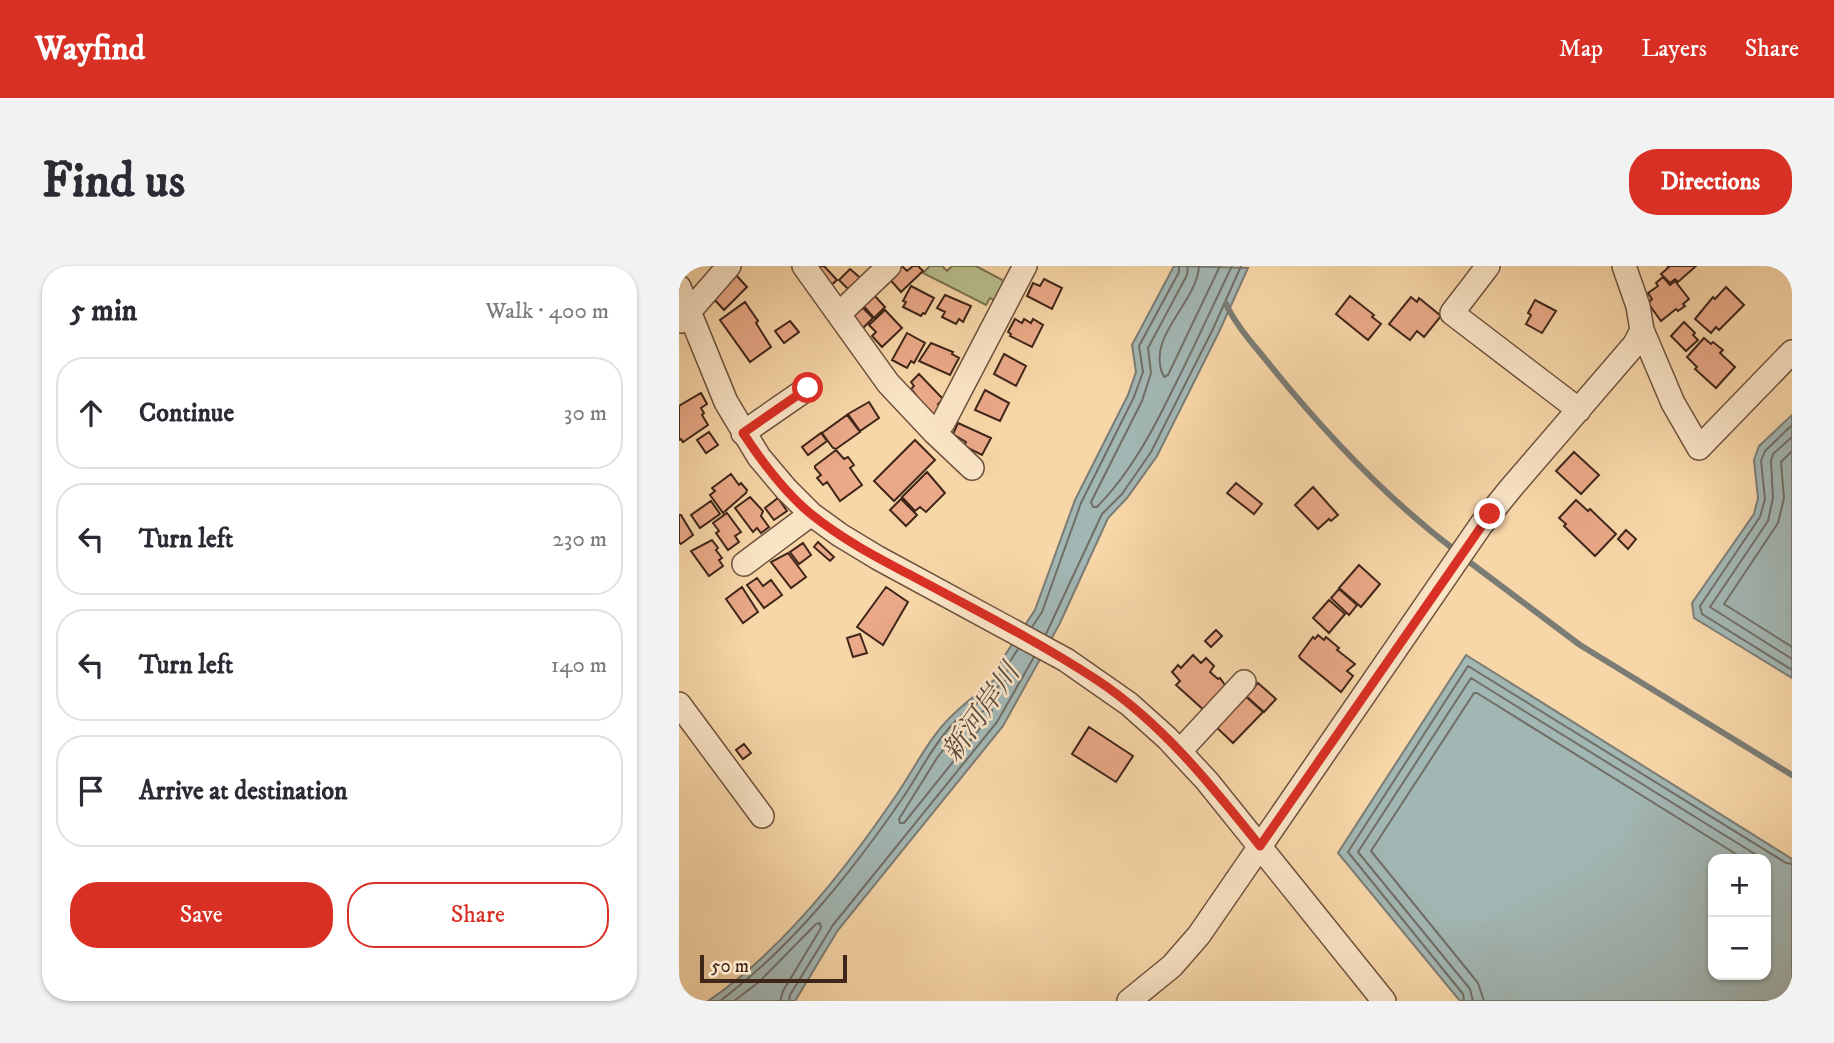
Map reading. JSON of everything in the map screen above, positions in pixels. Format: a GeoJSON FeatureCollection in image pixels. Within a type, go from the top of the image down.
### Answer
{"type":"FeatureCollection","features":[{"type":"Feature","properties":{"kind":"street"},"geometry":{"type":"LineString","coordinates":[[684,317],[729,266]]}},
{"type":"Feature","properties":{"kind":"street"},"geometry":{"type":"LineString","coordinates":[[839,314],[889,266]]}},
{"type":"Feature","properties":{"kind":"street"},"geometry":{"type":"LineString","coordinates":[[935,433],[944,421],[1025,266]]}},
{"type":"Feature","properties":{"kind":"street"},"geometry":{"type":"LineString","coordinates":[[1488,266],[1452,313],[1579,410]]}},
{"type":"Feature","properties":{"kind":"street"},"geometry":{"type":"LineString","coordinates":[[1624,266],[1638,306],[1642,330],[1673,403],[1699,448],[1792,352]]}},
{"type":"Feature","properties":{"kind":"street"},"geometry":{"type":"LineString","coordinates":[[806,267],[888,383],[972,468]]}},
{"type":"Feature","properties":{"kind":"street"},"geometry":{"type":"LineString","coordinates":[[679,287],[684,317],[726,402],[759,457],[786,489],[811,514],[878,558],[1090,675],[1129,704],[1180,751],[1384,1001]]}},
{"type":"Feature","properties":{"kind":"street"},"geometry":{"type":"LineString","coordinates":[[1129,1001],[1172,966],[1199,935],[1481,525],[1635,344],[1642,330]]}},
{"type":"Feature","properties":{"kind":"street"},"geometry":{"type":"LineString","coordinates":[[743,433],[808,388]]}},
{"type":"Feature","properties":{"kind":"street"},"geometry":{"type":"LineString","coordinates":[[744,564],[811,514]]}},
{"type":"Feature","properties":{"kind":"street"},"geometry":{"type":"LineString","coordinates":[[1180,751],[1244,682]]}},
{"type":"Feature","properties":{"kind":"street"},"geometry":{"type":"LineString","coordinates":[[679,704],[762,816]]}},
{"type":"Feature","properties":{"kind":"green space"},"geometry":{"type":"Polygon","coordinates":[[[930,266],[942,266],[947,271],[952,266],[976,266],[1008,283],[998,302],[990,298],[986,305],[923,273],[930,266]]]}},
{"type":"Feature","properties":{"kind":"water","name":"新河岸川"},"geometry":{"type":"Polygon","coordinates":[[[1174,266],[1248,268],[1157,456],[1127,498],[1108,518],[1060,623],[1003,726],[838,930],[795,1001],[708,1001],[762,958],[787,933],[857,851],[937,732],[957,711],[1000,675],[1001,661],[1035,610],[1075,500],[1128,395],[1136,372],[1132,345],[1174,266]]]}},
{"type":"Feature","properties":{"kind":"water"},"geometry":{"type":"Polygon","coordinates":[[[1792,415],[1792,678],[1694,618],[1692,603],[1754,514],[1758,498],[1754,460],[1759,446],[1792,415]]]}},
{"type":"Feature","properties":{"kind":"water"},"geometry":{"type":"Polygon","coordinates":[[[1466,655],[1792,859],[1792,1001],[1460,1001],[1338,853],[1466,655]]]}},
{"type":"Feature","properties":{"kind":"building"},"geometry":{"type":"Polygon","coordinates":[[[821,266],[837,280],[828,288],[815,272],[821,266]]]}},
{"type":"Feature","properties":{"kind":"building"},"geometry":{"type":"Polygon","coordinates":[[[895,266],[902,266],[907,271],[918,266],[923,271],[901,292],[886,275],[895,266]]]}},
{"type":"Feature","properties":{"kind":"building"},"geometry":{"type":"Polygon","coordinates":[[[1667,266],[1696,266],[1678,282],[1675,279],[1670,283],[1661,274],[1669,267],[1667,266]]]}},
{"type":"Feature","properties":{"kind":"building"},"geometry":{"type":"Polygon","coordinates":[[[850,269],[864,281],[850,291],[839,280],[850,269]]]}},
{"type":"Feature","properties":{"kind":"building"},"geometry":{"type":"Polygon","coordinates":[[[736,275],[747,287],[724,310],[713,298],[736,275]]]}},
{"type":"Feature","properties":{"kind":"building"},"geometry":{"type":"Polygon","coordinates":[[[1663,277],[1670,285],[1675,281],[1689,299],[1683,304],[1685,306],[1678,311],[1676,309],[1661,321],[1648,303],[1652,299],[1648,293],[1658,286],[1656,283],[1663,277]]]}},
{"type":"Feature","properties":{"kind":"building"},"geometry":{"type":"Polygon","coordinates":[[[1044,279],[1062,288],[1052,309],[1027,296],[1033,283],[1040,286],[1044,279]]]}},
{"type":"Feature","properties":{"kind":"building"},"geometry":{"type":"Polygon","coordinates":[[[911,286],[934,298],[921,316],[903,307],[906,302],[903,301],[911,286]]]}},
{"type":"Feature","properties":{"kind":"building"},"geometry":{"type":"Polygon","coordinates":[[[1726,287],[1744,305],[1719,330],[1716,327],[1711,333],[1695,319],[1713,297],[1715,299],[1726,287]]]}},
{"type":"Feature","properties":{"kind":"building"},"geometry":{"type":"Polygon","coordinates":[[[873,294],[885,307],[874,318],[862,304],[873,294]]]}},
{"type":"Feature","properties":{"kind":"building"},"geometry":{"type":"Polygon","coordinates":[[[945,295],[971,306],[963,322],[959,319],[956,324],[942,317],[945,312],[937,308],[945,295]]]}},
{"type":"Feature","properties":{"kind":"building"},"geometry":{"type":"Polygon","coordinates":[[[1350,296],[1381,324],[1368,340],[1336,314],[1350,296]]]}},
{"type":"Feature","properties":{"kind":"building"},"geometry":{"type":"Polygon","coordinates":[[[1411,297],[1417,302],[1419,298],[1441,316],[1424,337],[1417,331],[1410,340],[1389,324],[1411,297]]]}},
{"type":"Feature","properties":{"kind":"building"},"geometry":{"type":"Polygon","coordinates":[[[1535,300],[1556,311],[1542,333],[1526,324],[1535,300]]]}},
{"type":"Feature","properties":{"kind":"building"},"geometry":{"type":"Polygon","coordinates":[[[745,302],[771,347],[750,362],[720,320],[745,302]]]}},
{"type":"Feature","properties":{"kind":"building"},"geometry":{"type":"Polygon","coordinates":[[[859,307],[873,318],[860,331],[848,318],[859,307]]]}},
{"type":"Feature","properties":{"kind":"building"},"geometry":{"type":"Polygon","coordinates":[[[885,310],[902,328],[882,347],[872,336],[876,332],[869,325],[885,310]]]}},
{"type":"Feature","properties":{"kind":"building"},"geometry":{"type":"Polygon","coordinates":[[[1015,319],[1022,323],[1024,319],[1031,323],[1033,319],[1043,325],[1032,347],[1010,336],[1008,332],[1015,319]]]}},
{"type":"Feature","properties":{"kind":"building"},"geometry":{"type":"Polygon","coordinates":[[[790,321],[799,332],[784,343],[775,331],[790,321]]]}},
{"type":"Feature","properties":{"kind":"building"},"geometry":{"type":"Polygon","coordinates":[[[1684,322],[1698,340],[1686,351],[1671,336],[1684,322]]]}},
{"type":"Feature","properties":{"kind":"building"},"geometry":{"type":"Polygon","coordinates":[[[907,333],[925,343],[914,363],[911,361],[907,368],[892,360],[907,333]]]}},
{"type":"Feature","properties":{"kind":"building"},"geometry":{"type":"Polygon","coordinates":[[[1704,338],[1723,350],[1720,353],[1735,367],[1716,388],[1695,369],[1697,367],[1687,357],[1704,338]]]}},
{"type":"Feature","properties":{"kind":"building"},"geometry":{"type":"Polygon","coordinates":[[[931,343],[953,352],[952,354],[959,358],[950,375],[919,361],[931,343]]]}},
{"type":"Feature","properties":{"kind":"building"},"geometry":{"type":"Polygon","coordinates":[[[1004,354],[1026,366],[1016,386],[994,374],[1004,354]]]}},
{"type":"Feature","properties":{"kind":"building"},"geometry":{"type":"Polygon","coordinates":[[[919,374],[943,399],[938,404],[941,408],[933,416],[914,397],[916,395],[911,389],[914,386],[911,382],[919,374]]]}},
{"type":"Feature","properties":{"kind":"building"},"geometry":{"type":"Polygon","coordinates":[[[985,390],[1009,403],[1000,421],[975,410],[985,390]]]}},
{"type":"Feature","properties":{"kind":"building"},"geometry":{"type":"Polygon","coordinates":[[[701,393],[707,404],[701,408],[704,413],[702,415],[708,425],[683,442],[679,440],[679,406],[701,393]]]}},
{"type":"Feature","properties":{"kind":"building"},"geometry":{"type":"Polygon","coordinates":[[[869,402],[879,418],[860,431],[848,414],[869,402]]]}},
{"type":"Feature","properties":{"kind":"building"},"geometry":{"type":"Polygon","coordinates":[[[847,415],[860,432],[836,449],[833,448],[822,433],[847,415]]]}},
{"type":"Feature","properties":{"kind":"building"},"geometry":{"type":"Polygon","coordinates":[[[958,423],[991,438],[982,455],[964,446],[966,442],[953,434],[958,423]]]}},
{"type":"Feature","properties":{"kind":"building"},"geometry":{"type":"Polygon","coordinates":[[[709,432],[718,445],[706,453],[697,440],[709,432]]]}},
{"type":"Feature","properties":{"kind":"building"},"geometry":{"type":"Polygon","coordinates":[[[821,433],[827,441],[808,455],[802,447],[821,433]]]}},
{"type":"Feature","properties":{"kind":"building"},"geometry":{"type":"Polygon","coordinates":[[[915,440],[935,460],[894,501],[874,481],[915,440]]]}},
{"type":"Feature","properties":{"kind":"building"},"geometry":{"type":"Polygon","coordinates":[[[836,450],[844,459],[848,457],[854,465],[850,468],[862,485],[840,501],[827,482],[823,485],[817,478],[821,475],[815,468],[836,450]]]}},
{"type":"Feature","properties":{"kind":"building"},"geometry":{"type":"Polygon","coordinates":[[[1574,452],[1599,475],[1581,494],[1556,471],[1574,452]]]}},
{"type":"Feature","properties":{"kind":"building"},"geometry":{"type":"Polygon","coordinates":[[[927,472],[945,493],[926,512],[920,507],[915,511],[902,497],[927,472]]]}},
{"type":"Feature","properties":{"kind":"building"},"geometry":{"type":"Polygon","coordinates":[[[731,474],[739,485],[741,483],[747,490],[723,513],[710,495],[715,491],[712,488],[731,474]]]}},
{"type":"Feature","properties":{"kind":"building"},"geometry":{"type":"Polygon","coordinates":[[[1236,483],[1262,504],[1254,514],[1227,493],[1236,483]]]}},
{"type":"Feature","properties":{"kind":"building"},"geometry":{"type":"Polygon","coordinates":[[[1313,487],[1338,515],[1318,529],[1295,505],[1313,487]]]}},
{"type":"Feature","properties":{"kind":"building"},"geometry":{"type":"Polygon","coordinates":[[[750,497],[763,511],[761,516],[769,527],[761,533],[757,528],[753,532],[735,508],[750,497]]]}},
{"type":"Feature","properties":{"kind":"building"},"geometry":{"type":"Polygon","coordinates":[[[778,498],[787,511],[774,520],[765,508],[778,498]]]}},
{"type":"Feature","properties":{"kind":"building"},"geometry":{"type":"Polygon","coordinates":[[[901,499],[917,515],[906,526],[890,510],[901,499]]]}},
{"type":"Feature","properties":{"kind":"building"},"geometry":{"type":"Polygon","coordinates":[[[1576,500],[1588,511],[1590,509],[1616,534],[1595,556],[1559,518],[1576,500]]]}},
{"type":"Feature","properties":{"kind":"building"},"geometry":{"type":"Polygon","coordinates":[[[711,501],[720,514],[700,528],[691,515],[711,501]]]}},
{"type":"Feature","properties":{"kind":"building"},"geometry":{"type":"Polygon","coordinates":[[[727,513],[741,532],[735,536],[739,542],[728,550],[716,533],[719,531],[713,523],[727,513]]]}},
{"type":"Feature","properties":{"kind":"building"},"geometry":{"type":"Polygon","coordinates":[[[679,515],[693,535],[681,544],[679,542],[679,515]]]}},
{"type":"Feature","properties":{"kind":"building"},"geometry":{"type":"Polygon","coordinates":[[[1626,530],[1636,539],[1628,549],[1618,539],[1626,530]]]}},
{"type":"Feature","properties":{"kind":"building"},"geometry":{"type":"Polygon","coordinates":[[[712,540],[718,548],[716,550],[722,558],[719,560],[723,566],[709,576],[691,551],[712,540]]]}},
{"type":"Feature","properties":{"kind":"building"},"geometry":{"type":"Polygon","coordinates":[[[818,542],[834,557],[830,561],[814,547],[818,542]]]}},
{"type":"Feature","properties":{"kind":"building"},"geometry":{"type":"Polygon","coordinates":[[[803,543],[811,555],[799,564],[790,552],[803,543]]]}},
{"type":"Feature","properties":{"kind":"building"},"geometry":{"type":"Polygon","coordinates":[[[788,553],[806,577],[791,588],[771,562],[788,553]]]}},
{"type":"Feature","properties":{"kind":"building"},"geometry":{"type":"Polygon","coordinates":[[[1359,565],[1380,584],[1361,607],[1339,588],[1359,565]]]}},
{"type":"Feature","properties":{"kind":"building"},"geometry":{"type":"Polygon","coordinates":[[[757,578],[763,586],[771,580],[782,595],[764,608],[747,585],[757,578]]]}},
{"type":"Feature","properties":{"kind":"building"},"geometry":{"type":"Polygon","coordinates":[[[742,587],[758,612],[743,623],[726,599],[742,587]]]}},
{"type":"Feature","properties":{"kind":"building"},"geometry":{"type":"Polygon","coordinates":[[[886,587],[908,602],[883,645],[857,627],[886,587]]]}},
{"type":"Feature","properties":{"kind":"building"},"geometry":{"type":"Polygon","coordinates":[[[1339,589],[1357,605],[1349,615],[1331,598],[1339,589]]]}},
{"type":"Feature","properties":{"kind":"building"},"geometry":{"type":"Polygon","coordinates":[[[1329,600],[1345,614],[1329,633],[1313,618],[1329,600]]]}},
{"type":"Feature","properties":{"kind":"building"},"geometry":{"type":"Polygon","coordinates":[[[1216,630],[1222,636],[1211,647],[1205,641],[1216,630]]]}},
{"type":"Feature","properties":{"kind":"building"},"geometry":{"type":"Polygon","coordinates":[[[860,634],[867,653],[853,657],[847,638],[860,634]]]}},
{"type":"Feature","properties":{"kind":"building"},"geometry":{"type":"Polygon","coordinates":[[[1318,635],[1324,640],[1326,637],[1355,664],[1347,671],[1353,676],[1341,692],[1299,656],[1313,637],[1315,639],[1318,635]]]}},
{"type":"Feature","properties":{"kind":"building"},"geometry":{"type":"Polygon","coordinates":[[[1193,655],[1201,663],[1206,658],[1214,666],[1210,672],[1220,678],[1227,688],[1206,712],[1176,685],[1180,681],[1172,672],[1178,665],[1181,668],[1193,655]]]}},
{"type":"Feature","properties":{"kind":"building"},"geometry":{"type":"Polygon","coordinates":[[[1258,683],[1276,699],[1264,712],[1246,696],[1258,683]]]}},
{"type":"Feature","properties":{"kind":"building"},"geometry":{"type":"Polygon","coordinates":[[[1242,693],[1263,712],[1233,743],[1214,725],[1242,693]]]}},
{"type":"Feature","properties":{"kind":"building"},"geometry":{"type":"Polygon","coordinates":[[[1089,727],[1133,756],[1116,782],[1072,754],[1089,727]]]}},
{"type":"Feature","properties":{"kind":"building"},"geometry":{"type":"Polygon","coordinates":[[[744,744],[751,753],[743,759],[736,750],[744,744]]]}},
{"type":"Feature","properties":{"kind":"waterway"},"geometry":{"type":"LineString","coordinates":[[1226,304],[1252,343],[1335,440],[1381,487],[1456,551]]}},
{"type":"Feature","properties":{"kind":"waterway"},"geometry":{"type":"LineString","coordinates":[[1464,558],[1580,645],[1792,775]]}},
{"type":"Feature","properties":{"kind":"route"},"geometry":{"type":"LineString","coordinates":[[808,388],[743,433],[786,489],[811,514],[840,535],[1066,660],[1108,688],[1187,758],[1260,846],[1490,514]]}}]}
